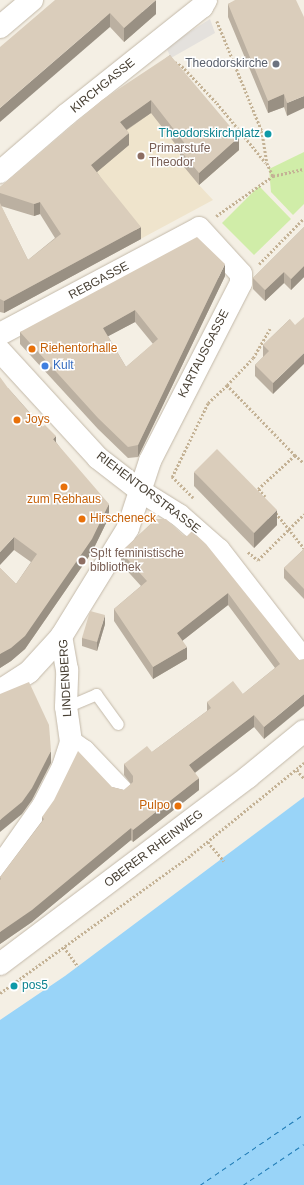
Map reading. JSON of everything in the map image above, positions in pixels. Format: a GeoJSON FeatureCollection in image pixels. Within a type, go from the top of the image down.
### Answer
{"type":"FeatureCollection","features":[{"type":"Feature","properties":{"kind":"street"},"geometry":{"type":"LineString","coordinates":[[0,27],[32,0]]}},
{"type":"Feature","properties":{"kind":"street","name":"KIRCHGASSE"},"geometry":{"type":"LineString","coordinates":[[0,172],[158,41],[202,7],[210,7]]}},
{"type":"Feature","properties":{"kind":"street"},"geometry":{"type":"LineString","coordinates":[[199,228],[241,274]]}},
{"type":"Feature","properties":{"kind":"street","name":"REBGASSE"},"geometry":{"type":"LineString","coordinates":[[0,334],[199,228]]}},
{"type":"Feature","properties":{"kind":"street","name":"KARTAUSGASSE"},"geometry":{"type":"LineString","coordinates":[[142,492],[150,461],[241,283],[241,274]]}},
{"type":"Feature","properties":{"kind":"street","name":"RIEHENTORSTRASSE"},"geometry":{"type":"LineString","coordinates":[[0,351],[98,458],[142,492],[179,515],[219,550],[304,660]]}},
{"type":"Feature","properties":{"kind":"street","name":"LINDENBERG"},"geometry":{"type":"LineString","coordinates":[[71,742],[66,708],[67,670],[61,637],[128,528],[142,492]]}},
{"type":"Feature","properties":{"kind":"street"},"geometry":{"type":"LineString","coordinates":[[0,691],[29,672],[61,637]]}},
{"type":"Feature","properties":{"kind":"street","name":"OBERER RHEINWEG"},"geometry":{"type":"LineString","coordinates":[[0,964],[235,787],[304,731]]}},
{"type":"Feature","properties":{"kind":"street"},"geometry":{"type":"LineString","coordinates":[[0,867],[43,806],[63,767],[71,742],[84,751],[121,790]]}},
{"type":"Feature","properties":{"kind":"lane"},"geometry":{"type":"LineString","coordinates":[[0,18],[22,0]]}},
{"type":"Feature","properties":{"kind":"lane"},"geometry":{"type":"LineString","coordinates":[[66,708],[96,694],[118,724]]}},
{"type":"Feature","properties":{"kind":"path"},"geometry":{"type":"LineString","coordinates":[[210,7],[262,131],[267,163],[273,176]]}},
{"type":"Feature","properties":{"kind":"path"},"geometry":{"type":"LineString","coordinates":[[158,41],[171,59],[187,71],[267,163]]}},
{"type":"Feature","properties":{"kind":"path"},"geometry":{"type":"LineString","coordinates":[[199,228],[273,176],[304,169]]}},
{"type":"Feature","properties":{"kind":"path"},"geometry":{"type":"LineString","coordinates":[[241,274],[256,266],[304,218]]}},
{"type":"Feature","properties":{"kind":"path"},"geometry":{"type":"LineString","coordinates":[[199,504],[172,477],[208,403],[253,358],[270,328]]}},
{"type":"Feature","properties":{"kind":"path"},"geometry":{"type":"LineString","coordinates":[[227,385],[304,463]]}},
{"type":"Feature","properties":{"kind":"path"},"geometry":{"type":"LineString","coordinates":[[267,500],[258,489],[295,454]]}},
{"type":"Feature","properties":{"kind":"path"},"geometry":{"type":"LineString","coordinates":[[271,506],[304,548]]}},
{"type":"Feature","properties":{"kind":"path"},"geometry":{"type":"LineString","coordinates":[[242,546],[258,560],[304,514]]}},
{"type":"Feature","properties":{"kind":"path"},"geometry":{"type":"LineString","coordinates":[[0,992],[208,842],[304,763]]}},
{"type":"Feature","properties":{"kind":"path"},"geometry":{"type":"LineString","coordinates":[[297,770],[304,778]]}},
{"type":"Feature","properties":{"kind":"path"},"geometry":{"type":"LineString","coordinates":[[208,842],[224,860]]}},
{"type":"Feature","properties":{"kind":"path"},"geometry":{"type":"LineString","coordinates":[[63,947],[78,966]]}},
{"type":"Feature","properties":{"kind":"shaded area"},"geometry":{"type":"Polygon","coordinates":[[[210,19],[215,33],[171,58],[166,47],[210,19]]]}},
{"type":"Feature","properties":{"kind":"shaded area","name":"Primarstufe Theodor"},"geometry":{"type":"Polygon","coordinates":[[[170,67],[239,150],[199,185],[213,200],[120,250],[54,152],[170,67]]]}},
{"type":"Feature","properties":{"kind":"green space"},"geometry":{"type":"Polygon","coordinates":[[[304,152],[304,204],[293,215],[271,192],[269,169],[304,152]]]}},
{"type":"Feature","properties":{"kind":"green space"},"geometry":{"type":"Polygon","coordinates":[[[259,186],[291,219],[254,255],[222,223],[259,186]]]}},
{"type":"Feature","properties":{"kind":"water"},"geometry":{"type":"Polygon","coordinates":[[[304,797],[304,1185],[0,1185],[0,1020],[65,976],[304,797]]]}},
{"type":"Feature","properties":{"kind":"building"},"geometry":{"type":"Polygon","coordinates":[[[55,0],[156,0],[124,28],[110,13],[0,108],[0,47],[55,0]]]}},
{"type":"Feature","properties":{"kind":"building","name":"Theodorskirche"},"geometry":{"type":"Polygon","coordinates":[[[235,0],[296,0],[304,17],[304,96],[287,103],[284,94],[268,101],[228,4],[235,0]]]}},
{"type":"Feature","properties":{"kind":"building"},"geometry":{"type":"Polygon","coordinates":[[[170,55],[239,137],[199,173],[180,150],[186,145],[151,100],[120,122],[129,133],[91,165],[141,227],[4,301],[0,299],[0,203],[28,260],[61,234],[40,202],[34,204],[0,193],[0,187],[102,100],[170,55]]]}},
{"type":"Feature","properties":{"kind":"building"},"geometry":{"type":"Polygon","coordinates":[[[304,227],[304,266],[291,279],[284,272],[265,290],[253,278],[304,227]]]}},
{"type":"Feature","properties":{"kind":"building"},"geometry":{"type":"Polygon","coordinates":[[[197,237],[225,264],[138,445],[128,447],[98,418],[20,332],[197,237]],[[135,310],[103,328],[126,367],[158,339],[135,310]]]}},
{"type":"Feature","properties":{"kind":"building"},"geometry":{"type":"Polygon","coordinates":[[[304,317],[304,353],[273,383],[255,365],[269,351],[263,345],[290,319],[295,325],[304,317]]]}},
{"type":"Feature","properties":{"kind":"building"},"geometry":{"type":"Polygon","coordinates":[[[0,377],[42,427],[45,425],[56,436],[53,439],[109,504],[92,539],[25,636],[11,648],[0,654],[0,568],[16,584],[37,554],[14,537],[0,552],[0,377]]]}},
{"type":"Feature","properties":{"kind":"building"},"geometry":{"type":"Polygon","coordinates":[[[217,449],[277,510],[254,533],[194,472],[217,449]]]}},
{"type":"Feature","properties":{"kind":"building"},"geometry":{"type":"Polygon","coordinates":[[[156,519],[166,519],[183,535],[187,536],[192,531],[206,544],[299,660],[304,659],[304,694],[264,727],[254,715],[189,765],[199,778],[133,830],[131,828],[32,910],[0,932],[0,877],[44,819],[42,817],[54,800],[78,751],[112,787],[124,790],[133,782],[133,776],[124,764],[147,746],[152,752],[211,708],[207,702],[233,681],[243,694],[280,664],[228,593],[177,633],[187,647],[153,667],[114,609],[147,581],[121,552],[156,519]]]}},
{"type":"Feature","properties":{"kind":"building"},"geometry":{"type":"Polygon","coordinates":[[[304,549],[304,589],[284,568],[304,549]]]}},
{"type":"Feature","properties":{"kind":"building"},"geometry":{"type":"Polygon","coordinates":[[[90,611],[105,615],[97,642],[82,638],[90,611]]]}},
{"type":"Feature","properties":{"kind":"building"},"geometry":{"type":"Polygon","coordinates":[[[29,682],[49,725],[51,751],[32,788],[22,802],[0,820],[0,694],[29,682]]]}},
{"type":"Feature","properties":{"kind":"ferry route"},"geometry":{"type":"LineString","coordinates":[[200,1185],[304,1114]]}},
{"type":"Feature","properties":{"kind":"ferry route"},"geometry":{"type":"LineString","coordinates":[[243,1185],[304,1144]]}},
{"type":"Feature","properties":{"kind":"place","name":"Theodorskirche"},"geometry":{"type":"Point","coordinates":[276,64]}},
{"type":"Feature","properties":{"kind":"place","name":"Theodorskirchplatz"},"geometry":{"type":"Point","coordinates":[268,134]}},
{"type":"Feature","properties":{"kind":"place","name":"Primarstufe Theodor"},"geometry":{"type":"Point","coordinates":[141,156]}},
{"type":"Feature","properties":{"kind":"place","name":"Riehentorhalle"},"geometry":{"type":"Point","coordinates":[32,349]}},
{"type":"Feature","properties":{"kind":"place","name":"Kult"},"geometry":{"type":"Point","coordinates":[45,366]}},
{"type":"Feature","properties":{"kind":"place","name":"Joys"},"geometry":{"type":"Point","coordinates":[17,420]}},
{"type":"Feature","properties":{"kind":"place","name":"zum Rebhaus"},"geometry":{"type":"Point","coordinates":[64,487]}},
{"type":"Feature","properties":{"kind":"place","name":"Hirscheneck"},"geometry":{"type":"Point","coordinates":[82,519]}},
{"type":"Feature","properties":{"kind":"place","name":"Sp!t feministische bibliothek"},"geometry":{"type":"Point","coordinates":[82,561]}},
{"type":"Feature","properties":{"kind":"place","name":"Pulpo"},"geometry":{"type":"Point","coordinates":[178,806]}},
{"type":"Feature","properties":{"kind":"place","name":"pos5"},"geometry":{"type":"Point","coordinates":[14,986]}}]}
